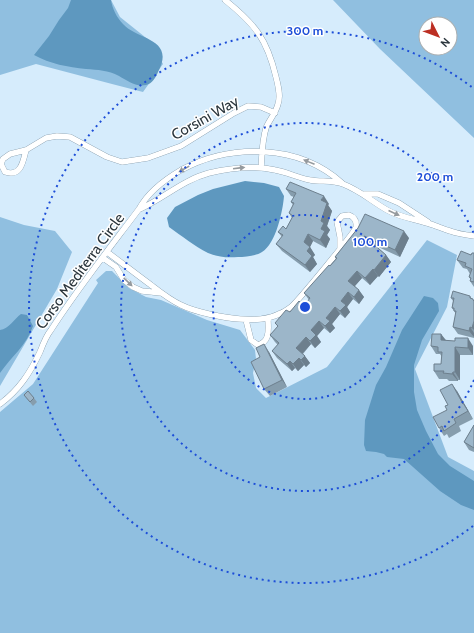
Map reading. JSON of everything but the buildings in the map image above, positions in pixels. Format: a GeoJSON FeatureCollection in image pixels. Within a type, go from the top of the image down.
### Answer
{"type":"FeatureCollection","features":[{"type":"Feature","properties":{"kind":"street"},"geometry":{"type":"LineString","coordinates":[[225,0],[250,21],[262,38],[272,58],[278,84],[279,102],[275,114],[266,128],[261,168]]}},
{"type":"Feature","properties":{"kind":"street","name":"Corsini Way"},"geometry":{"type":"LineString","coordinates":[[26,150],[21,167],[17,172],[11,174],[5,172],[1,164],[3,159],[10,154],[26,150],[46,138],[57,136],[70,137],[107,157],[122,162],[148,158],[181,146],[248,106],[261,107],[275,114]]}},
{"type":"Feature","properties":{"kind":"street","name":"Corso Mediterra Circle"},"geometry":{"type":"LineString","coordinates":[[0,404],[14,393],[24,381],[32,369],[50,331],[144,200],[158,186],[173,175],[191,165],[217,155],[240,152],[262,152],[284,154],[306,160],[321,167],[342,183],[364,194],[388,210],[451,232],[474,236]]}},
{"type":"Feature","properties":{"kind":"street","name":"Corso Mediterra Circle"},"geometry":{"type":"LineString","coordinates":[[139,209],[151,204],[176,187],[199,177],[209,173],[238,168],[261,168],[275,170],[309,180],[342,183]]}},
{"type":"Feature","properties":{"kind":"street","name":"Corso Mediterra Circle"},"geometry":{"type":"LineString","coordinates":[[364,194],[378,194],[399,203],[429,224]]}},
{"type":"Feature","properties":{"kind":"street"},"geometry":{"type":"LineString","coordinates":[[107,252],[161,293],[181,305],[195,310],[237,319],[256,320],[280,314],[291,307],[340,249],[356,228],[354,218],[349,215],[342,216],[337,222],[340,237],[340,249]]}},
{"type":"Feature","properties":{"kind":"street"},"geometry":{"type":"LineString","coordinates":[[103,258],[116,267],[124,280],[133,287],[142,291],[161,293]]}},
{"type":"Feature","properties":{"kind":"street"},"geometry":{"type":"LineString","coordinates":[[246,320],[251,340],[258,345],[263,343],[268,337],[268,318]]}},
{"type":"Feature","properties":{"kind":"shaded area"},"geometry":{"type":"Polygon","coordinates":[[[0,0],[111,0],[120,17],[150,41],[163,64],[143,92],[36,64],[0,75],[0,0]]]}},
{"type":"Feature","properties":{"kind":"shaded area"},"geometry":{"type":"Polygon","coordinates":[[[71,0],[111,0],[115,13],[123,24],[159,46],[162,52],[162,61],[152,82],[146,85],[138,85],[111,73],[59,65],[34,55],[68,8],[71,0]]]}},
{"type":"Feature","properties":{"kind":"shaded area"},"geometry":{"type":"Polygon","coordinates":[[[333,0],[474,0],[474,138],[380,49],[333,0]]]}},
{"type":"Feature","properties":{"kind":"shaded area"},"geometry":{"type":"Polygon","coordinates":[[[245,181],[264,183],[279,187],[284,196],[282,210],[275,234],[267,248],[262,252],[244,257],[226,257],[215,255],[198,247],[169,227],[167,218],[175,207],[213,189],[245,181]]]}},
{"type":"Feature","properties":{"kind":"shaded area"},"geometry":{"type":"Polygon","coordinates":[[[0,217],[24,225],[55,231],[72,252],[57,289],[0,386],[0,217]]]}},
{"type":"Feature","properties":{"kind":"shaded area"},"geometry":{"type":"Polygon","coordinates":[[[427,240],[457,255],[447,307],[415,369],[448,457],[474,471],[474,633],[0,633],[0,412],[33,384],[98,283],[96,280],[106,271],[112,271],[129,288],[146,297],[161,300],[207,320],[240,330],[255,350],[256,359],[253,373],[256,388],[266,398],[327,367],[427,240]]]}},
{"type":"Feature","properties":{"kind":"shaded area"},"geometry":{"type":"Polygon","coordinates":[[[424,296],[433,298],[438,303],[439,311],[422,340],[414,365],[414,392],[417,410],[438,454],[450,466],[474,481],[474,510],[461,505],[440,491],[404,459],[387,457],[384,454],[366,451],[364,445],[365,420],[376,385],[386,367],[402,330],[424,296]]]}},
{"type":"Feature","properties":{"kind":"shaded area"},"geometry":{"type":"Polygon","coordinates":[[[21,314],[27,315],[33,326],[23,345],[0,373],[0,330],[9,326],[21,314]]]}}]}
